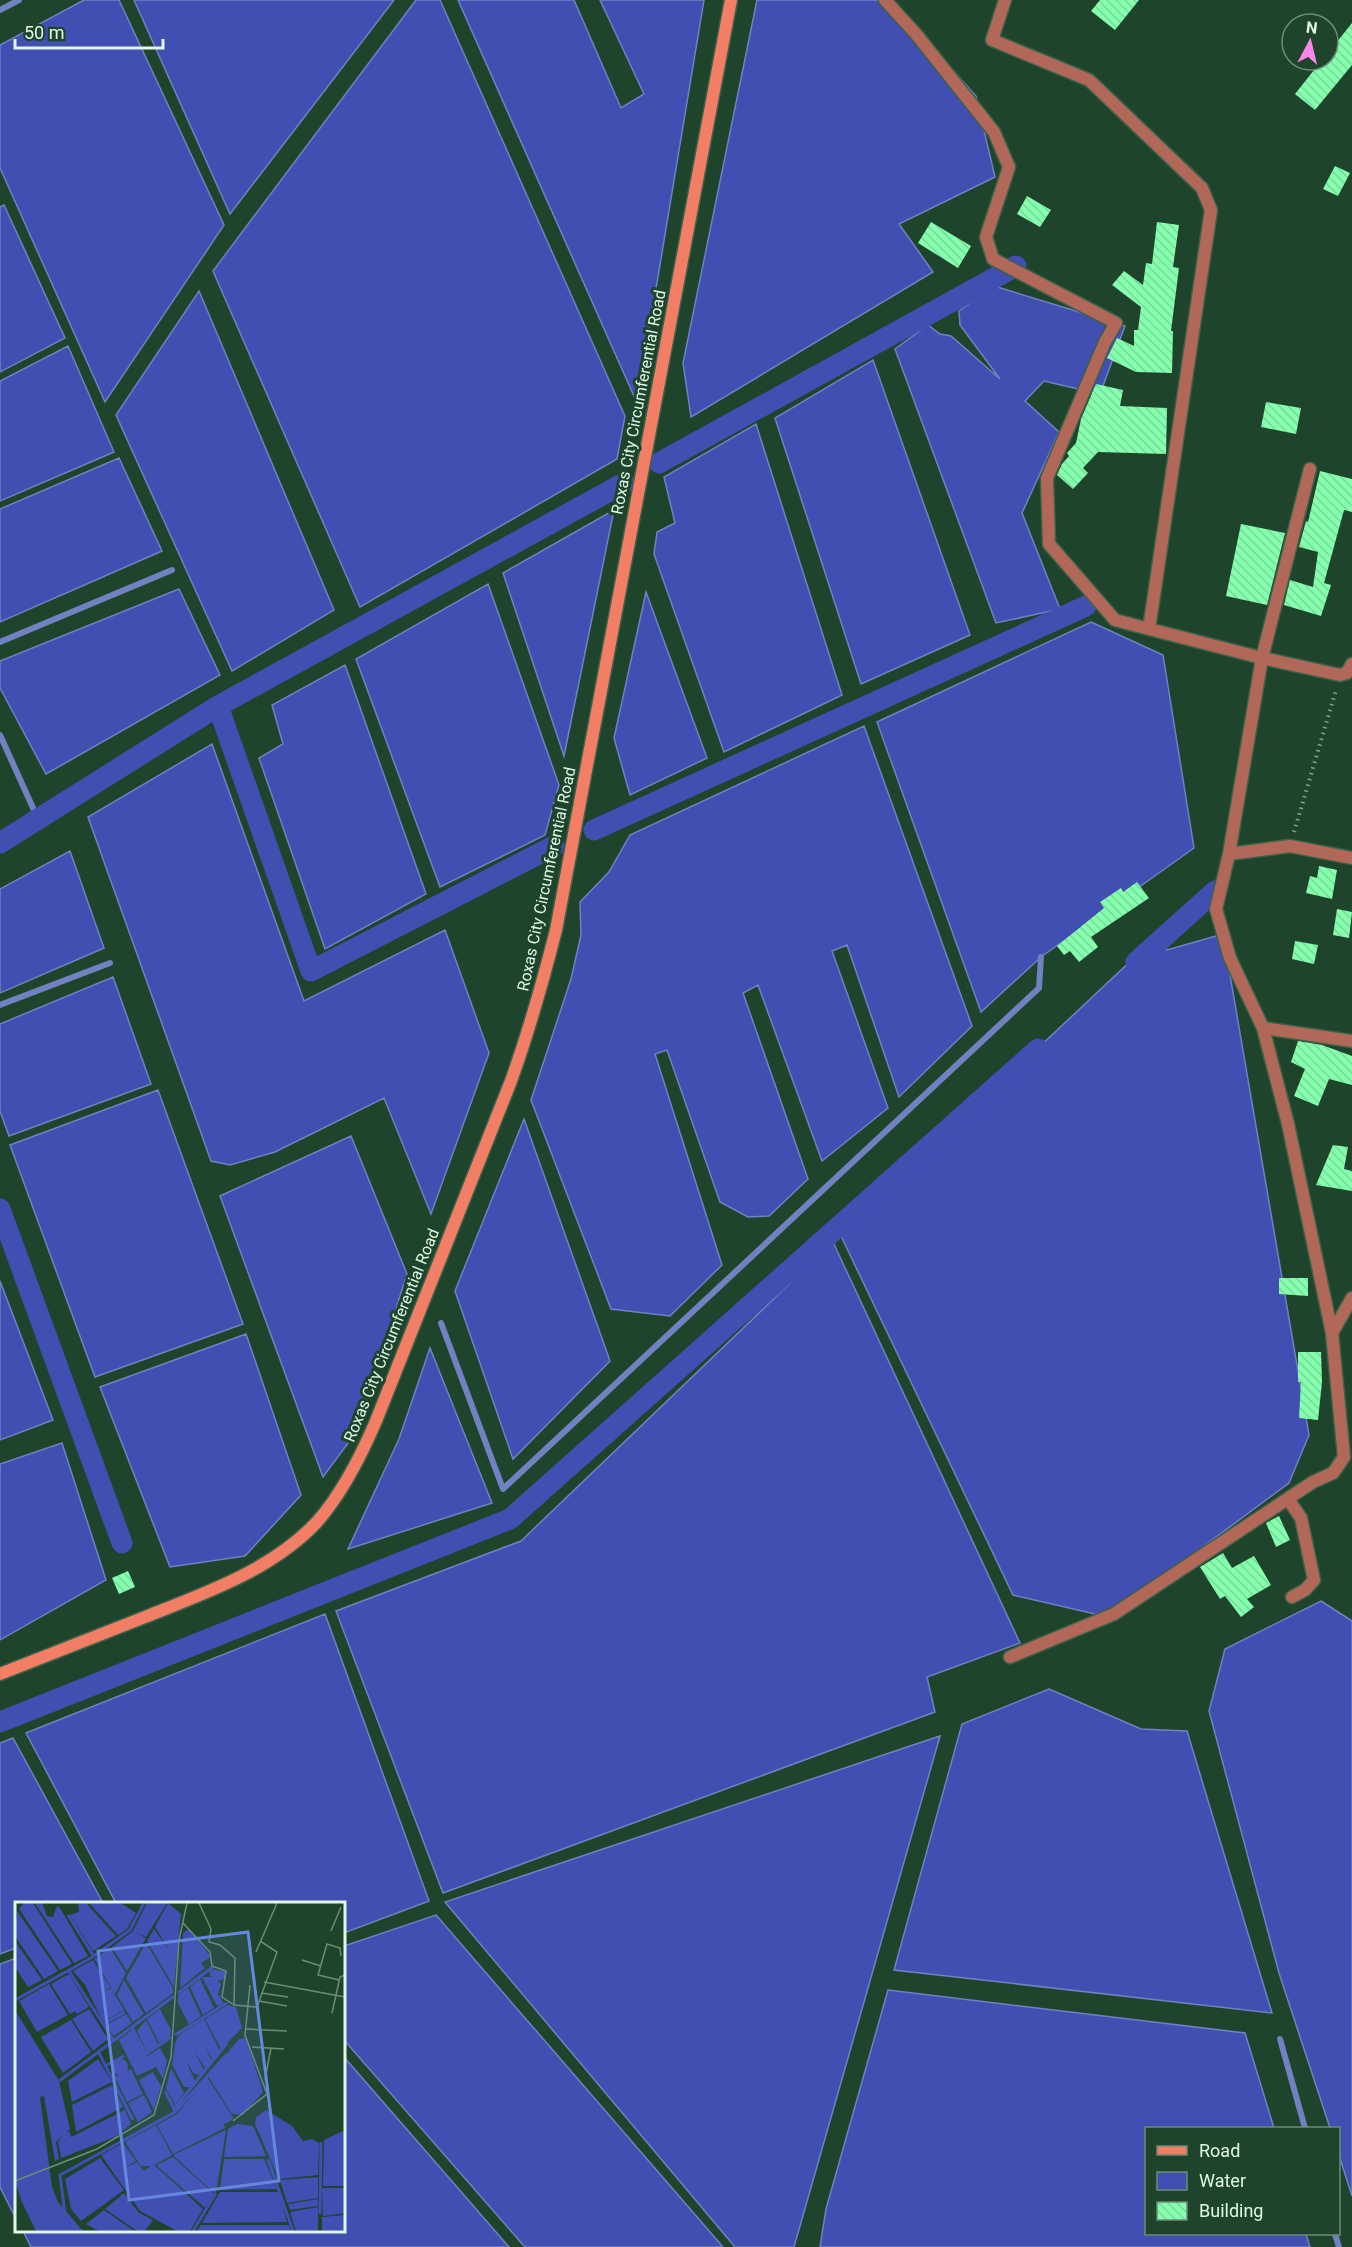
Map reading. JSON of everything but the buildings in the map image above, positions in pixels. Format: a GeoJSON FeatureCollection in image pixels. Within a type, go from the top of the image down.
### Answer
{"type":"FeatureCollection","features":[{"type":"Feature","properties":{"kind":"main road","name":"Roxas City Circumferential Road"},"geometry":{"type":"LineString","coordinates":[[0,1674],[197,1596],[244,1576],[273,1558],[295,1542],[316,1522],[346,1481],[376,1421],[511,1081],[530,1028],[544,976],[560,906],[731,0]]}},
{"type":"Feature","properties":{"kind":"street"},"geometry":{"type":"LineString","coordinates":[[885,0],[916,34],[994,132],[1009,167],[986,237],[993,260],[1116,323],[1105,342],[1047,478],[1049,544],[1115,620],[1262,658],[1340,675],[1347,673],[1352,664]]}},
{"type":"Feature","properties":{"kind":"street"},"geometry":{"type":"LineString","coordinates":[[1005,0],[992,40],[1089,80],[1202,188],[1211,210],[1149,629]]}},
{"type":"Feature","properties":{"kind":"street"},"geometry":{"type":"LineString","coordinates":[[1010,1657],[1114,1614],[1312,1482],[1334,1473],[1344,1457],[1332,1333],[1288,1124],[1263,1028],[1230,958],[1216,909],[1229,854],[1262,658],[1310,469]]}},
{"type":"Feature","properties":{"kind":"street"},"geometry":{"type":"LineString","coordinates":[[1229,854],[1290,846],[1352,858]]}},
{"type":"Feature","properties":{"kind":"street"},"geometry":{"type":"LineString","coordinates":[[1263,1028],[1352,1041]]}},
{"type":"Feature","properties":{"kind":"street"},"geometry":{"type":"LineString","coordinates":[[1332,1333],[1352,1298]]}},
{"type":"Feature","properties":{"kind":"street"},"geometry":{"type":"LineString","coordinates":[[1288,1499],[1301,1518],[1314,1580],[1305,1590],[1292,1597]]}},
{"type":"Feature","properties":{"kind":"path"},"geometry":{"type":"LineString","coordinates":[[1290,846],[1340,675]]}},
{"type":"Feature","properties":{"kind":"water"},"geometry":{"type":"Polygon","coordinates":[[[84,0],[119,0],[224,225],[105,402],[0,168],[0,45],[84,0]]]}},
{"type":"Feature","properties":{"kind":"water"},"geometry":{"type":"Polygon","coordinates":[[[134,0],[394,0],[230,214],[134,0]]]}},
{"type":"Feature","properties":{"kind":"water"},"geometry":{"type":"Polygon","coordinates":[[[416,0],[440,0],[625,416],[617,459],[360,607],[213,271],[416,0]]]}},
{"type":"Feature","properties":{"kind":"water"},"geometry":{"type":"Polygon","coordinates":[[[458,0],[574,0],[621,108],[644,94],[600,0],[704,0],[637,403],[458,0]]]}},
{"type":"Feature","properties":{"kind":"water"},"geometry":{"type":"Polygon","coordinates":[[[757,0],[891,0],[976,96],[995,177],[899,224],[933,272],[691,417],[683,363],[757,0]]]}},
{"type":"Feature","properties":{"kind":"water"},"geometry":{"type":"Polygon","coordinates":[[[4,205],[65,338],[0,372],[0,207],[4,205]]]}},
{"type":"Feature","properties":{"kind":"water"},"geometry":{"type":"Polygon","coordinates":[[[994,286],[1125,326],[1100,394],[1044,381],[1025,401],[1059,432],[1022,513],[1060,609],[996,623],[895,349],[928,325],[940,334],[951,336],[1000,379],[960,325],[959,311],[994,286]]]}},
{"type":"Feature","properties":{"kind":"water"},"geometry":{"type":"Polygon","coordinates":[[[199,291],[334,610],[232,671],[116,415],[199,291]]]}},
{"type":"Feature","properties":{"kind":"water"},"geometry":{"type":"Polygon","coordinates":[[[68,346],[114,452],[0,501],[0,381],[68,346]]]}},
{"type":"Feature","properties":{"kind":"water"},"geometry":{"type":"Polygon","coordinates":[[[873,360],[970,635],[861,684],[775,418],[873,360]]]}},
{"type":"Feature","properties":{"kind":"water"},"geometry":{"type":"Polygon","coordinates":[[[756,424],[842,695],[724,752],[654,554],[657,532],[675,523],[664,477],[756,424]]]}},
{"type":"Feature","properties":{"kind":"water"},"geometry":{"type":"Polygon","coordinates":[[[119,458],[162,551],[0,622],[0,509],[119,458]]]}},
{"type":"Feature","properties":{"kind":"water"},"geometry":{"type":"Polygon","coordinates":[[[614,510],[564,756],[503,573],[614,510]]]}},
{"type":"Feature","properties":{"kind":"water"},"geometry":{"type":"Polygon","coordinates":[[[488,584],[559,785],[545,835],[440,887],[356,659],[488,584]]]}},
{"type":"Feature","properties":{"kind":"water"},"geometry":{"type":"Polygon","coordinates":[[[179,589],[220,675],[46,774],[0,688],[0,661],[179,589]]]}},
{"type":"Feature","properties":{"kind":"water"},"geometry":{"type":"Polygon","coordinates":[[[646,592],[707,758],[630,795],[614,738],[646,592]]]}},
{"type":"Feature","properties":{"kind":"water"},"geometry":{"type":"Polygon","coordinates":[[[1091,622],[1163,655],[1194,848],[1041,957],[981,1012],[877,722],[1091,622]]]}},
{"type":"Feature","properties":{"kind":"water"},"geometry":{"type":"Polygon","coordinates":[[[345,665],[426,894],[325,949],[259,758],[283,744],[272,705],[345,665]]]}},
{"type":"Feature","properties":{"kind":"water"},"geometry":{"type":"Polygon","coordinates":[[[864,726],[972,1026],[899,1097],[847,945],[832,951],[888,1108],[822,1161],[758,985],[743,993],[808,1179],[769,1216],[748,1217],[720,1202],[667,1050],[655,1054],[722,1265],[670,1316],[611,1309],[531,1100],[571,979],[581,935],[580,902],[609,872],[630,835],[864,726]]]}},
{"type":"Feature","properties":{"kind":"water"},"geometry":{"type":"Polygon","coordinates":[[[212,744],[304,1001],[445,930],[489,1053],[431,1214],[384,1098],[275,1152],[230,1165],[211,1161],[88,817],[212,744]]]}},
{"type":"Feature","properties":{"kind":"water"},"geometry":{"type":"Polygon","coordinates":[[[70,851],[104,948],[0,993],[0,889],[70,851]]]}},
{"type":"Feature","properties":{"kind":"water"},"geometry":{"type":"Polygon","coordinates":[[[1223,934],[1309,1435],[1289,1483],[1108,1617],[1013,1595],[840,1234],[1152,941],[1167,950],[1223,934]]]}},
{"type":"Feature","properties":{"kind":"water"},"geometry":{"type":"Polygon","coordinates":[[[113,977],[151,1084],[9,1136],[0,1111],[0,1024],[113,977]]]}},
{"type":"Feature","properties":{"kind":"water"},"geometry":{"type":"Polygon","coordinates":[[[158,1090],[243,1324],[95,1377],[10,1145],[158,1090]]]}},
{"type":"Feature","properties":{"kind":"water"},"geometry":{"type":"Polygon","coordinates":[[[524,1119],[610,1361],[513,1459],[455,1291],[524,1119]]]}},
{"type":"Feature","properties":{"kind":"water"},"geometry":{"type":"Polygon","coordinates":[[[351,1136],[407,1274],[357,1431],[323,1477],[220,1196],[351,1136]]]}},
{"type":"Feature","properties":{"kind":"water"},"geometry":{"type":"Polygon","coordinates":[[[833,1242],[1020,1643],[927,1677],[935,1712],[443,1893],[336,1611],[521,1541],[833,1242]]]}},
{"type":"Feature","properties":{"kind":"water"},"geometry":{"type":"Polygon","coordinates":[[[0,1281],[53,1420],[0,1440],[0,1281]]]}},
{"type":"Feature","properties":{"kind":"water"},"geometry":{"type":"Polygon","coordinates":[[[246,1334],[301,1495],[245,1556],[170,1567],[100,1387],[246,1334]]]}},
{"type":"Feature","properties":{"kind":"water"},"geometry":{"type":"Polygon","coordinates":[[[430,1348],[492,1503],[348,1549],[399,1439],[430,1348]]]}},
{"type":"Feature","properties":{"kind":"water"},"geometry":{"type":"Polygon","coordinates":[[[62,1443],[106,1580],[0,1640],[0,1464],[62,1443]]]}},
{"type":"Feature","properties":{"kind":"water"},"geometry":{"type":"Polygon","coordinates":[[[1321,1601],[1352,1621],[1352,2196],[1340,2158],[1340,2127],[1330,2127],[1279,1973],[1209,1711],[1225,1649],[1321,1601]]]}},
{"type":"Feature","properties":{"kind":"water"},"geometry":{"type":"Polygon","coordinates":[[[325,1614],[429,1901],[345,1933],[345,1902],[115,1902],[26,1733],[325,1614]]]}},
{"type":"Feature","properties":{"kind":"water"},"geometry":{"type":"Polygon","coordinates":[[[1049,1689],[1141,1729],[1187,1731],[1272,2013],[894,1970],[962,1724],[1049,1689]]]}},
{"type":"Feature","properties":{"kind":"water"},"geometry":{"type":"Polygon","coordinates":[[[940,1736],[794,2247],[735,2247],[445,1902],[940,1736]]]}},
{"type":"Feature","properties":{"kind":"water"},"geometry":{"type":"Polygon","coordinates":[[[13,1738],[102,1902],[15,1902],[15,1948],[0,1954],[0,1743],[13,1738]]]}},
{"type":"Feature","properties":{"kind":"water"},"geometry":{"type":"Polygon","coordinates":[[[436,1915],[723,2247],[525,2247],[345,2041],[345,1946],[436,1915]]]}},
{"type":"Feature","properties":{"kind":"water"},"geometry":{"type":"Polygon","coordinates":[[[15,1958],[15,2217],[0,2187],[0,1964],[15,1958]]]}},
{"type":"Feature","properties":{"kind":"water"},"geometry":{"type":"Polygon","coordinates":[[[888,1990],[1245,2033],[1274,2127],[1145,2127],[1145,2235],[1306,2235],[1310,2247],[820,2247],[826,2209],[888,1990]]]}},
{"type":"Feature","properties":{"kind":"water"},"geometry":{"type":"Polygon","coordinates":[[[345,2058],[509,2247],[31,2247],[24,2232],[345,2232],[345,2058]]]}},
{"type":"Feature","properties":{"kind":"waterway"},"geometry":{"type":"LineString","coordinates":[[0,10],[19,0]]}},
{"type":"Feature","properties":{"kind":"waterway"},"geometry":{"type":"LineString","coordinates":[[659,463],[1016,266]]}},
{"type":"Feature","properties":{"kind":"waterway"},"geometry":{"type":"LineString","coordinates":[[0,843],[218,706],[624,483]]}},
{"type":"Feature","properties":{"kind":"waterway"},"geometry":{"type":"LineString","coordinates":[[0,642],[172,570]]}},
{"type":"Feature","properties":{"kind":"waterway"},"geometry":{"type":"LineString","coordinates":[[594,830],[1086,606]]}},
{"type":"Feature","properties":{"kind":"waterway"},"geometry":{"type":"LineString","coordinates":[[218,706],[311,971],[554,846]]}},
{"type":"Feature","properties":{"kind":"waterway"},"geometry":{"type":"LineString","coordinates":[[0,735],[38,819]]}},
{"type":"Feature","properties":{"kind":"waterway"},"geometry":{"type":"LineString","coordinates":[[1136,962],[1215,891]]}},
{"type":"Feature","properties":{"kind":"waterway"},"geometry":{"type":"LineString","coordinates":[[441,1323],[503,1489],[1039,988],[1041,957]]}},
{"type":"Feature","properties":{"kind":"waterway"},"geometry":{"type":"LineString","coordinates":[[0,1005],[110,963]]}},
{"type":"Feature","properties":{"kind":"waterway"},"geometry":{"type":"LineString","coordinates":[[0,1722],[510,1519],[1038,1049]]}},
{"type":"Feature","properties":{"kind":"waterway"},"geometry":{"type":"LineString","coordinates":[[0,1209],[122,1543]]}},
{"type":"Feature","properties":{"kind":"waterway"},"geometry":{"type":"LineString","coordinates":[[1280,2039],[1305,2127]]}},
{"type":"Feature","properties":{"kind":"waterway"},"geometry":{"type":"LineString","coordinates":[[1335,2235],[1339,2247]]}}]}
